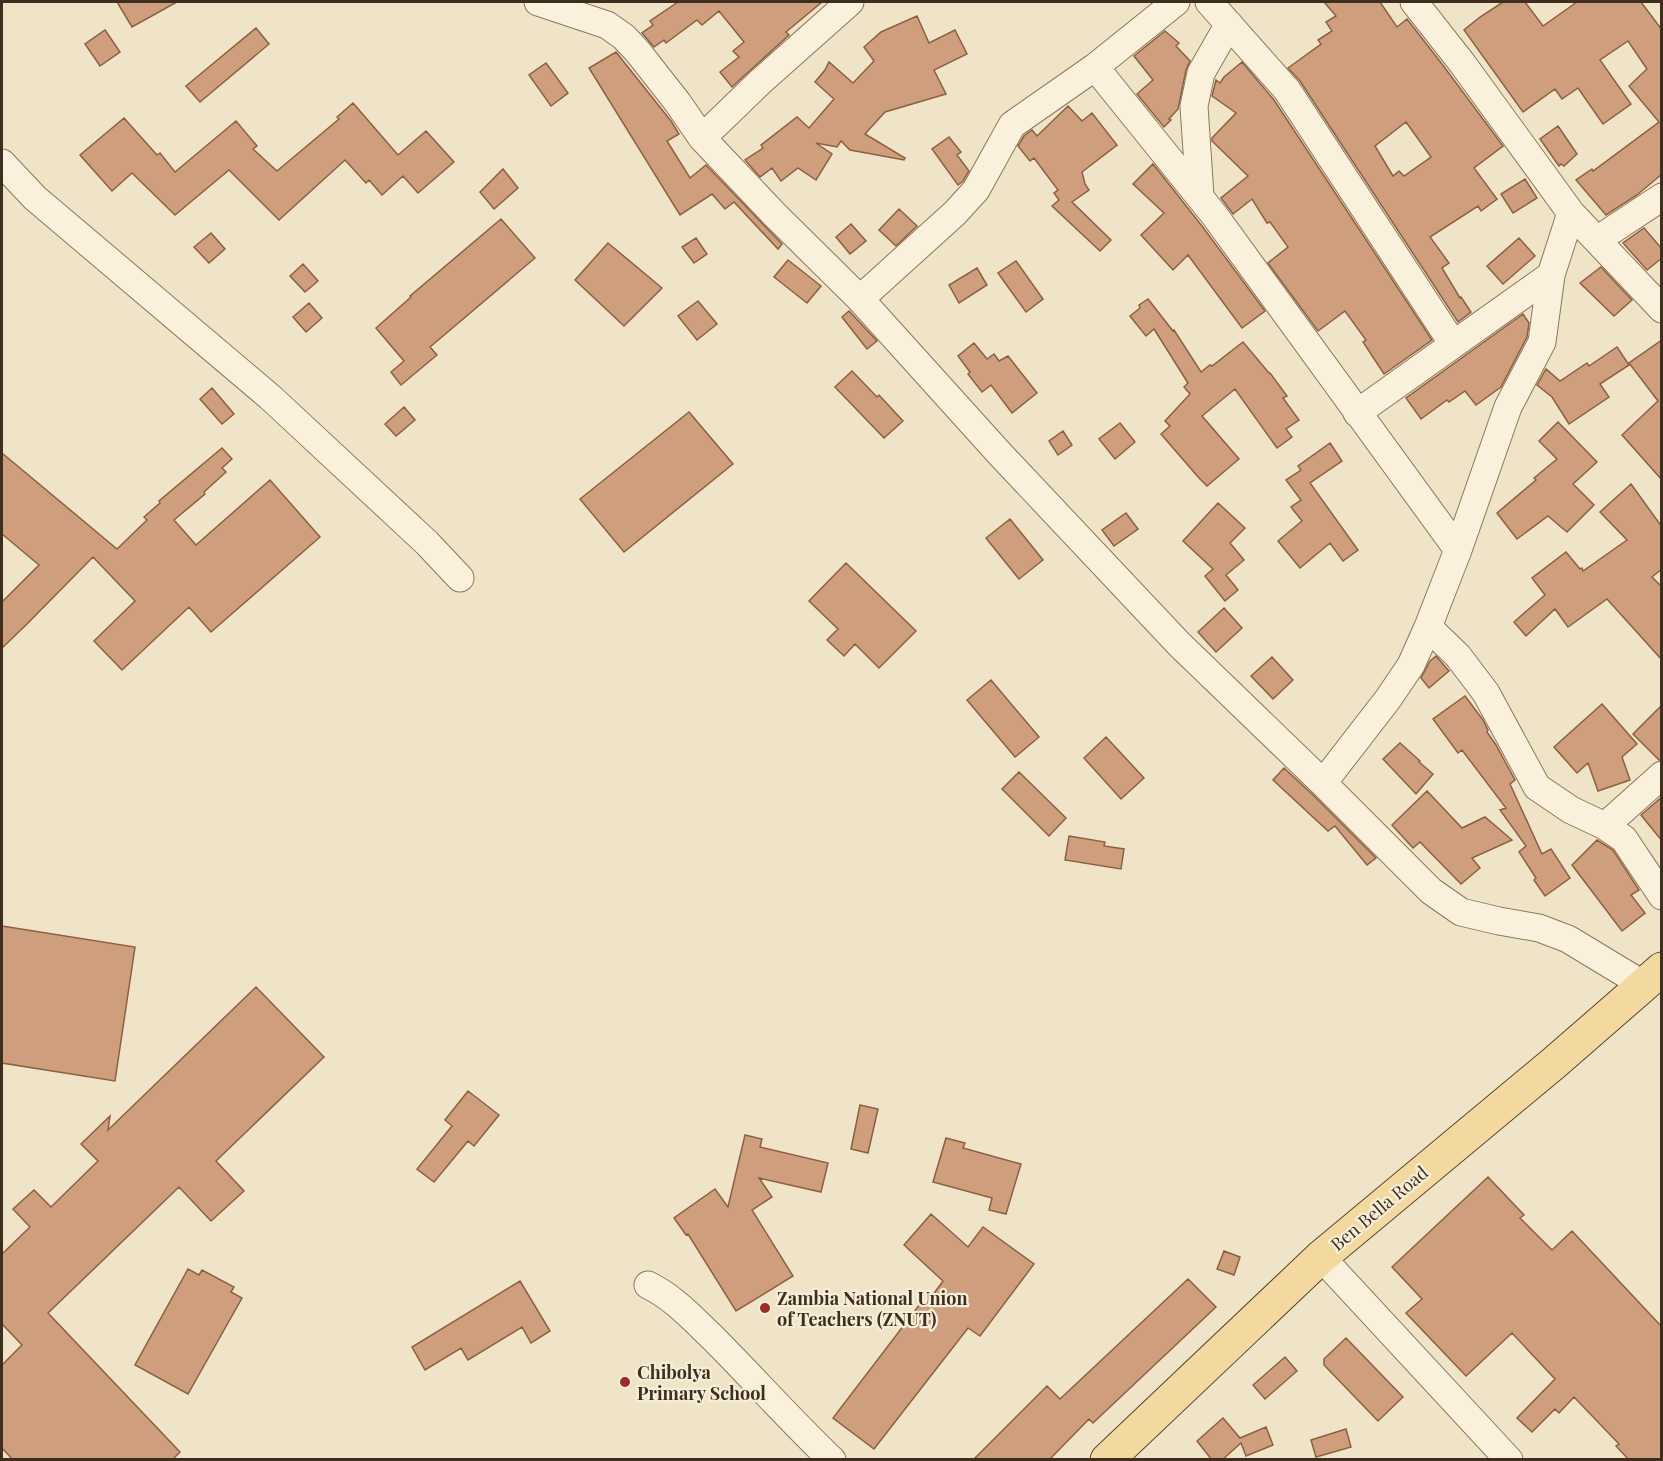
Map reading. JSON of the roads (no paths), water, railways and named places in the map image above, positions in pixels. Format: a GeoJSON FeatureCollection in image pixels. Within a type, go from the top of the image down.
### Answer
{"type":"FeatureCollection","features":[{"type":"Feature","properties":{"kind":"main road","name":"Ben Bella Road"},"geometry":{"type":"LineString","coordinates":[[1107,1460],[1321,1257],[1554,1063],[1653,977]]}},
{"type":"Feature","properties":{"kind":"street"},"geometry":{"type":"LineString","coordinates":[[538,2],[607,25],[624,37],[639,52],[702,138],[775,215],[860,299],[1000,454],[1171,635],[1431,891],[1461,912],[1539,928],[1653,977]]}},
{"type":"Feature","properties":{"kind":"street"},"geometry":{"type":"LineString","coordinates":[[702,138],[760,82],[850,2]]}},
{"type":"Feature","properties":{"kind":"street"},"geometry":{"type":"LineString","coordinates":[[860,299],[955,213],[976,190],[1012,125],[1095,67],[1176,2]]}},
{"type":"Feature","properties":{"kind":"street"},"geometry":{"type":"LineString","coordinates":[[1209,2],[1287,90],[1453,344]]}},
{"type":"Feature","properties":{"kind":"street"},"geometry":{"type":"LineString","coordinates":[[1414,2],[1462,63],[1570,213],[1662,309]]}},
{"type":"Feature","properties":{"kind":"street"},"geometry":{"type":"LineString","coordinates":[[1200,196],[1194,106],[1201,73],[1229,24]]}},
{"type":"Feature","properties":{"kind":"street"},"geometry":{"type":"LineString","coordinates":[[1095,67],[1200,196],[1458,550]]}},
{"type":"Feature","properties":{"kind":"street"},"geometry":{"type":"LineString","coordinates":[[2,163],[35,198],[270,397],[427,543],[460,578]]}},
{"type":"Feature","properties":{"kind":"street"},"geometry":{"type":"LineString","coordinates":[[1598,240],[1662,197]]}},
{"type":"Feature","properties":{"kind":"street"},"geometry":{"type":"LineString","coordinates":[[1323,783],[1388,699],[1411,665],[1428,627],[1458,550],[1508,407],[1542,342],[1551,275],[1570,213]]}},
{"type":"Feature","properties":{"kind":"street"},"geometry":{"type":"LineString","coordinates":[[1357,413],[1551,275]]}},
{"type":"Feature","properties":{"kind":"street"},"geometry":{"type":"LineString","coordinates":[[1428,627],[1458,656],[1486,693],[1537,788],[1624,839],[1662,896]]}},
{"type":"Feature","properties":{"kind":"street"},"geometry":{"type":"LineString","coordinates":[[1605,826],[1662,775]]}},
{"type":"Feature","properties":{"kind":"street"},"geometry":{"type":"LineString","coordinates":[[1321,1257],[1509,1460]]}},
{"type":"Feature","properties":{"kind":"street"},"geometry":{"type":"LineString","coordinates":[[648,1285],[663,1292],[679,1305],[832,1460]]}},
{"type":"Feature","properties":{"kind":"place","name":"Zambia National Union of Teachers (ZNUT)"},"geometry":{"type":"Point","coordinates":[765,1308]}},
{"type":"Feature","properties":{"kind":"place","name":"Chibolya Primary School"},"geometry":{"type":"Point","coordinates":[625,1382]}}]}
